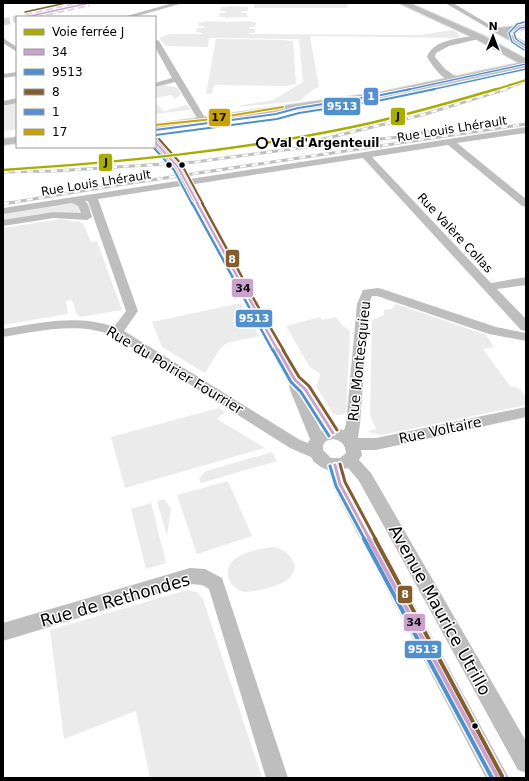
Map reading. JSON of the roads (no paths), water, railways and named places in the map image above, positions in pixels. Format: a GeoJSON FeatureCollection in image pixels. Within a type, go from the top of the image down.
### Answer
{"type":"FeatureCollection","features":[{"type":"Feature","properties":{"kind":"main road"},"geometry":{"type":"LineString","coordinates":[[402,3],[477,38],[524,63]]}},
{"type":"Feature","properties":{"kind":"main road"},"geometry":{"type":"LineString","coordinates":[[497,31],[523,27]]}},
{"type":"Feature","properties":{"kind":"main road"},"geometry":{"type":"LineString","coordinates":[[518,41],[514,32],[523,27]]}},
{"type":"Feature","properties":{"kind":"main road"},"geometry":{"type":"LineString","coordinates":[[497,31],[526,46]]}},
{"type":"Feature","properties":{"kind":"main road"},"geometry":{"type":"LineString","coordinates":[[156,129],[381,95],[455,80],[524,63]]}},
{"type":"Feature","properties":{"kind":"main road"},"geometry":{"type":"LineString","coordinates":[[156,129],[276,114],[298,108]]}},
{"type":"Feature","properties":{"kind":"main road"},"geometry":{"type":"LineString","coordinates":[[3,142],[16,140]]}},
{"type":"Feature","properties":{"kind":"street"},"geometry":{"type":"LineString","coordinates":[[130,16],[180,3]]}},
{"type":"Feature","properties":{"kind":"street"},"geometry":{"type":"LineString","coordinates":[[448,3],[497,31]]}},
{"type":"Feature","properties":{"kind":"street"},"geometry":{"type":"LineString","coordinates":[[3,34],[16,43]]}},
{"type":"Feature","properties":{"kind":"street"},"geometry":{"type":"LineString","coordinates":[[455,80],[434,64],[431,59],[431,53],[441,46],[477,38]]}},
{"type":"Feature","properties":{"kind":"street"},"geometry":{"type":"LineString","coordinates":[[3,40],[16,49]]}},
{"type":"Feature","properties":{"kind":"street"},"geometry":{"type":"LineString","coordinates":[[156,43],[203,121]]}},
{"type":"Feature","properties":{"kind":"street"},"geometry":{"type":"LineString","coordinates":[[3,76],[16,74]]}},
{"type":"Feature","properties":{"kind":"street"},"geometry":{"type":"LineString","coordinates":[[156,85],[177,79]]}},
{"type":"Feature","properties":{"kind":"street"},"geometry":{"type":"LineString","coordinates":[[3,104],[16,100]]}},
{"type":"Feature","properties":{"kind":"street","name":"Rue Louis Lhérault"},"geometry":{"type":"LineString","coordinates":[[3,211],[84,200],[526,130]]}},
{"type":"Feature","properties":{"kind":"street"},"geometry":{"type":"LineString","coordinates":[[450,142],[526,204]]}},
{"type":"Feature","properties":{"kind":"street"},"geometry":{"type":"LineString","coordinates":[[156,143],[178,167],[252,305],[295,380],[316,446],[323,462],[347,452],[345,436],[332,433],[321,436],[316,446]]}},
{"type":"Feature","properties":{"kind":"street","name":"Rue Valère Collas"},"geometry":{"type":"LineString","coordinates":[[365,155],[526,327]]}},
{"type":"Feature","properties":{"kind":"street"},"geometry":{"type":"LineString","coordinates":[[3,223],[54,215],[87,217],[84,200]]}},
{"type":"Feature","properties":{"kind":"street"},"geometry":{"type":"LineString","coordinates":[[84,200],[132,311],[117,332]]}},
{"type":"Feature","properties":{"kind":"street"},"geometry":{"type":"LineString","coordinates":[[488,287],[526,281]]}},
{"type":"Feature","properties":{"kind":"street","name":"Rue Montesquieu"},"geometry":{"type":"LineString","coordinates":[[347,452],[353,424],[363,304],[367,294],[378,292],[494,331],[526,337]]}},
{"type":"Feature","properties":{"kind":"street","name":"Rue du Poirier Fourrier"},"geometry":{"type":"LineString","coordinates":[[3,333],[74,322],[105,327],[117,332],[295,444],[316,446]]}},
{"type":"Feature","properties":{"kind":"street"},"geometry":{"type":"LineString","coordinates":[[295,380],[304,388],[332,433]]}},
{"type":"Feature","properties":{"kind":"street","name":"Rue Voltaire"},"geometry":{"type":"LineString","coordinates":[[347,452],[376,444],[526,412]]}},
{"type":"Feature","properties":{"kind":"street","name":"Avenue Maurice Utrillo"},"geometry":{"type":"LineString","coordinates":[[347,452],[368,484],[526,762]]}},
{"type":"Feature","properties":{"kind":"street","name":"Avenue Maurice Utrillo"},"geometry":{"type":"LineString","coordinates":[[347,452],[340,484],[498,778]]}},
{"type":"Feature","properties":{"kind":"street","name":"Rue de Rethondes"},"geometry":{"type":"LineString","coordinates":[[3,632],[190,576],[205,577],[216,584],[277,778]]}},
{"type":"Feature","properties":{"kind":"tunnel"},"geometry":{"type":"LineString","coordinates":[[30,16],[89,3]]}},
{"type":"Feature","properties":{"kind":"tunnel"},"geometry":{"type":"LineString","coordinates":[[3,22],[16,19]]}},
{"type":"Feature","properties":{"kind":"railway"},"geometry":{"type":"LineString","coordinates":[[504,90],[526,81]]}},
{"type":"Feature","properties":{"kind":"railway"},"geometry":{"type":"LineString","coordinates":[[315,141],[422,115],[504,90]]}},
{"type":"Feature","properties":{"kind":"railway"},"geometry":{"type":"LineString","coordinates":[[8,203],[3,204],[118,185],[526,124]]}},
{"type":"Feature","properties":{"kind":"railway"},"geometry":{"type":"LineString","coordinates":[[403,134],[453,130]]}},
{"type":"Feature","properties":{"kind":"railway"},"geometry":{"type":"LineString","coordinates":[[3,172],[54,171],[195,162],[322,145],[409,136]]}},
{"type":"Feature","properties":{"kind":"rail line","name":"J"},"geometry":{"type":"LineString","coordinates":[[3,170],[92,164],[225,149],[269,142],[357,126],[400,116],[526,80]]}},
{"type":"Feature","properties":{"kind":"place","name":"Val d'Argenteuil"},"geometry":{"type":"Point","coordinates":[262,143]}}]}
